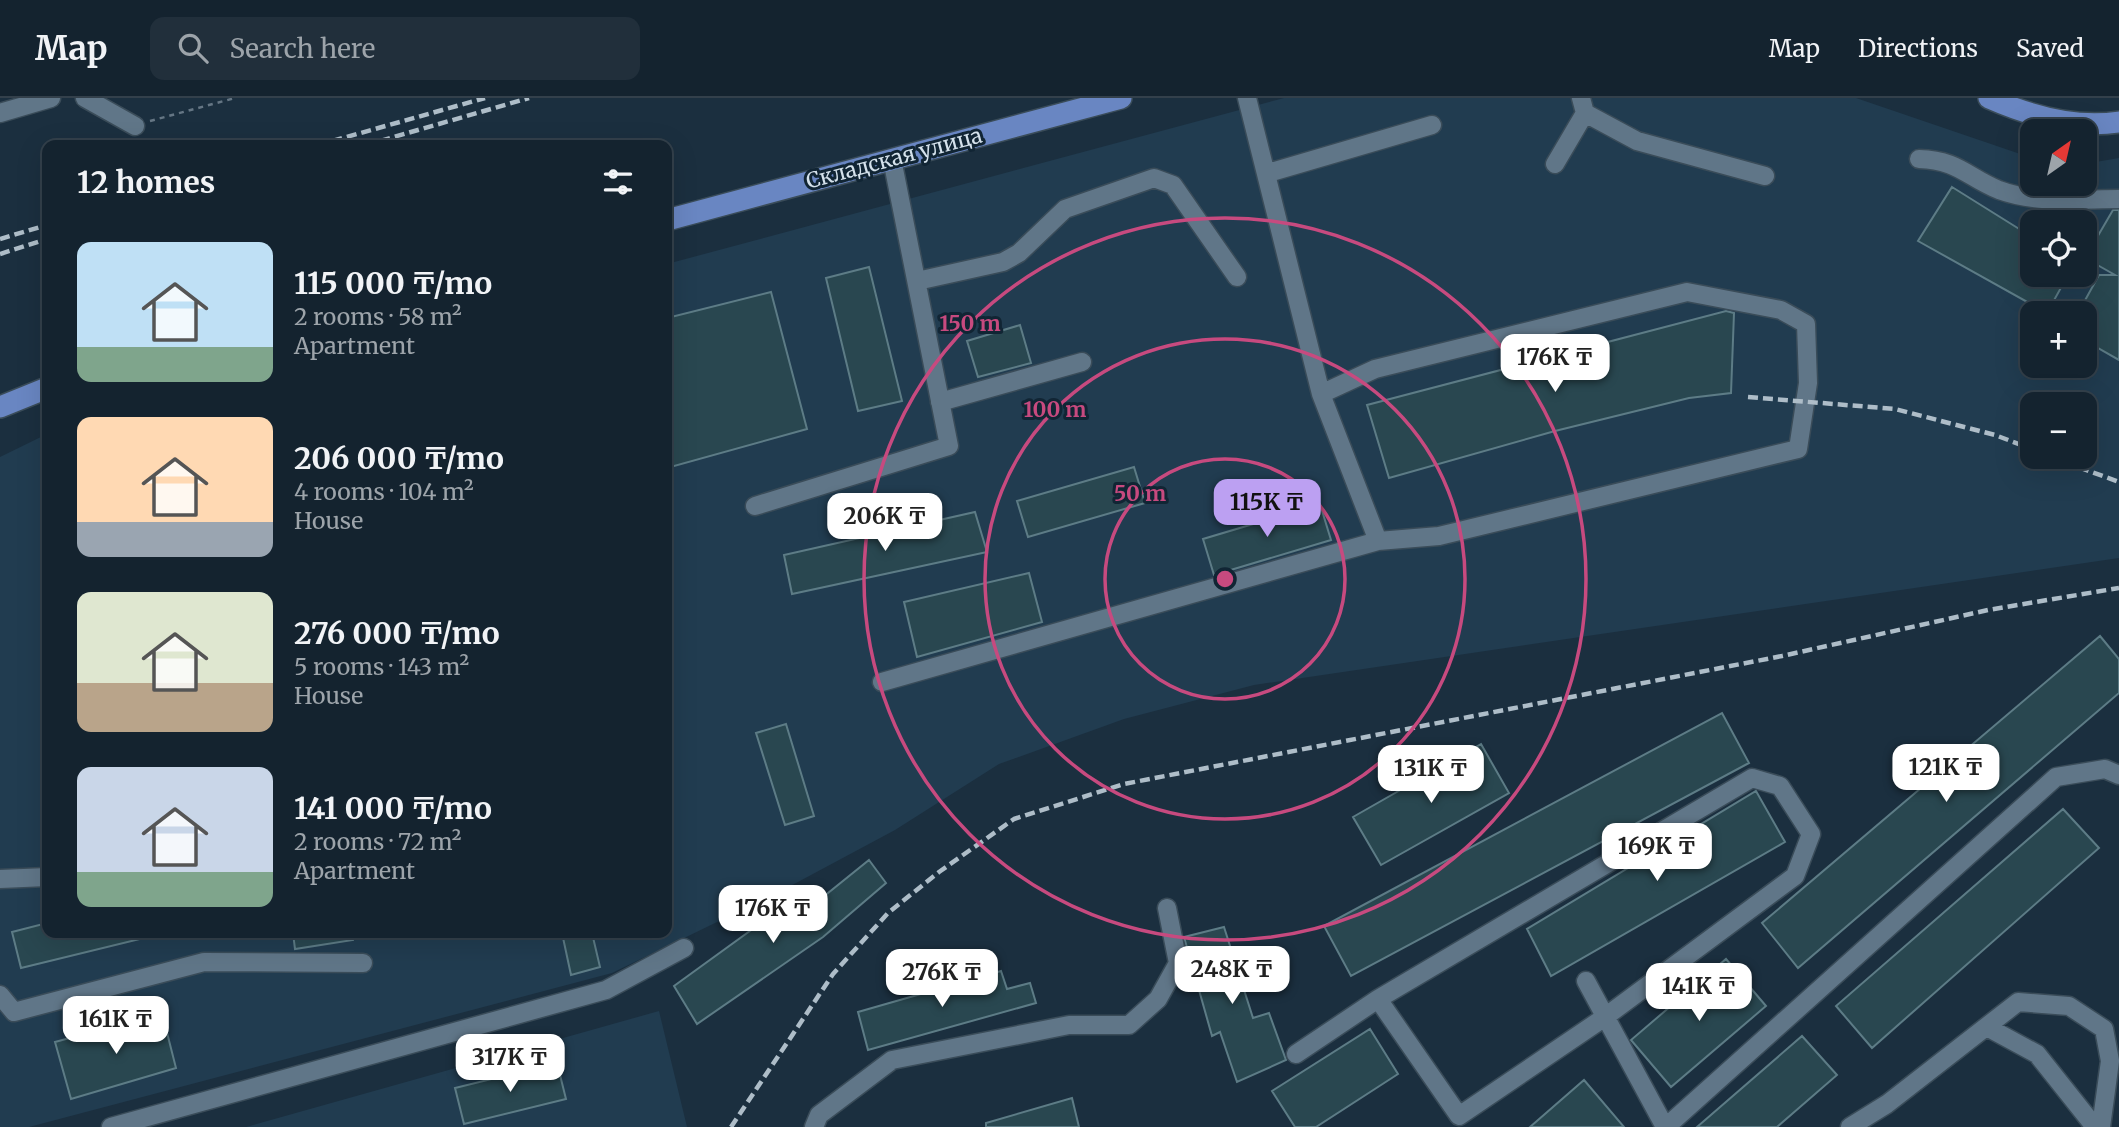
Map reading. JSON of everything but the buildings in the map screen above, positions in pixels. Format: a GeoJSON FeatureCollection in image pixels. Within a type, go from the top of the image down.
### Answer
{"type":"FeatureCollection","features":[{"type":"Feature","properties":{"kind":"main road","name":"Складская улица"},"geometry":{"type":"LineString","coordinates":[[672,219],[1121,98]]}},
{"type":"Feature","properties":{"kind":"main road"},"geometry":{"type":"LineString","coordinates":[[1989,98],[2052,120],[2100,125],[2119,122]]}},
{"type":"Feature","properties":{"kind":"main road"},"geometry":{"type":"LineString","coordinates":[[0,407],[25,394],[42,389]]}},
{"type":"Feature","properties":{"kind":"lane"},"geometry":{"type":"LineString","coordinates":[[0,113],[51,98]]}},
{"type":"Feature","properties":{"kind":"lane"},"geometry":{"type":"LineString","coordinates":[[85,98],[135,126]]}},
{"type":"Feature","properties":{"kind":"lane"},"geometry":{"type":"LineString","coordinates":[[1247,98],[1268,173],[1321,394],[1378,541]]}},
{"type":"Feature","properties":{"kind":"lane"},"geometry":{"type":"LineString","coordinates":[[1555,164],[1583,106],[1637,141],[1765,176]]}},
{"type":"Feature","properties":{"kind":"lane"},"geometry":{"type":"LineString","coordinates":[[1268,173],[1432,125]]}},
{"type":"Feature","properties":{"kind":"lane"},"geometry":{"type":"LineString","coordinates":[[755,506],[949,446],[892,159]]}},
{"type":"Feature","properties":{"kind":"lane"},"geometry":{"type":"LineString","coordinates":[[1919,159],[1941,159],[1998,190],[2034,199],[2119,200]]}},
{"type":"Feature","properties":{"kind":"lane"},"geometry":{"type":"LineString","coordinates":[[917,281],[1003,262],[1019,253],[1065,209],[1154,178],[1173,185],[1237,277]]}},
{"type":"Feature","properties":{"kind":"lane"},"geometry":{"type":"LineString","coordinates":[[882,682],[1378,541],[1439,536],[1798,449],[1808,383],[1806,324],[1782,310],[1688,292],[1375,369],[1321,394]]}},
{"type":"Feature","properties":{"kind":"lane"},"geometry":{"type":"LineString","coordinates":[[940,401],[1082,362]]}},
{"type":"Feature","properties":{"kind":"lane"},"geometry":{"type":"LineString","coordinates":[[1586,981],[1665,1127],[2056,777],[2105,769],[2119,775]]}},
{"type":"Feature","properties":{"kind":"lane"},"geometry":{"type":"LineString","coordinates":[[1296,1054],[1378,999],[1752,778],[1780,786],[1811,834],[1795,876],[1605,1017],[1460,1116],[1378,999]]}},
{"type":"Feature","properties":{"kind":"lane"},"geometry":{"type":"LineString","coordinates":[[0,879],[42,877]]}},
{"type":"Feature","properties":{"kind":"lane"},"geometry":{"type":"LineString","coordinates":[[814,1127],[819,1115],[892,1060],[1069,1026],[1129,1025],[1158,999],[1178,963],[1167,908]]}},
{"type":"Feature","properties":{"kind":"lane"},"geometry":{"type":"LineString","coordinates":[[111,1127],[606,990],[684,948]]}},
{"type":"Feature","properties":{"kind":"lane"},"geometry":{"type":"LineString","coordinates":[[0,995],[14,1012],[204,962],[363,963]]}},
{"type":"Feature","properties":{"kind":"lane"},"geometry":{"type":"LineString","coordinates":[[1850,1127],[1887,1104],[2018,1002],[2069,1006],[2104,1029],[2114,1056],[2113,1090],[2101,1127]]}},
{"type":"Feature","properties":{"kind":"lane"},"geometry":{"type":"LineString","coordinates":[[1987,1027],[2037,1054],[2095,1127]]}},
{"type":"Feature","properties":{"kind":"path"},"geometry":{"type":"LineString","coordinates":[[135,126],[235,98]]}},
{"type":"Feature","properties":{"kind":"shaded area"},"geometry":{"type":"Polygon","coordinates":[[[1284,98],[1856,98],[2020,154],[2020,196],[2097,196],[2097,162],[2119,158],[2119,558],[1254,685],[1124,719],[999,764],[895,830],[783,890],[612,973],[29,1127],[0,1127],[0,457],[42,436],[42,938],[672,938],[672,263],[1284,98]]]}},
{"type":"Feature","properties":{"kind":"shaded area"},"geometry":{"type":"Polygon","coordinates":[[[659,1011],[687,1127],[246,1127],[659,1011]]]}},
{"type":"Feature","properties":{"kind":"railway"},"geometry":{"type":"LineString","coordinates":[[336,140],[485,98]]}},
{"type":"Feature","properties":{"kind":"railway"},"geometry":{"type":"LineString","coordinates":[[383,140],[529,98]]}},
{"type":"Feature","properties":{"kind":"railway"},"geometry":{"type":"LineString","coordinates":[[0,239],[42,226]]}},
{"type":"Feature","properties":{"kind":"railway"},"geometry":{"type":"LineString","coordinates":[[0,254],[42,241]]}},
{"type":"Feature","properties":{"kind":"railway"},"geometry":{"type":"LineString","coordinates":[[1748,397],[1895,409],[1995,435],[2020,444]]}},
{"type":"Feature","properties":{"kind":"railway"},"geometry":{"type":"LineString","coordinates":[[2084,469],[2119,482]]}},
{"type":"Feature","properties":{"kind":"railway"},"geometry":{"type":"LineString","coordinates":[[731,1127],[833,974],[888,913],[939,872],[1014,819],[1124,784],[1782,656],[1988,610],[2119,588]]}}]}
